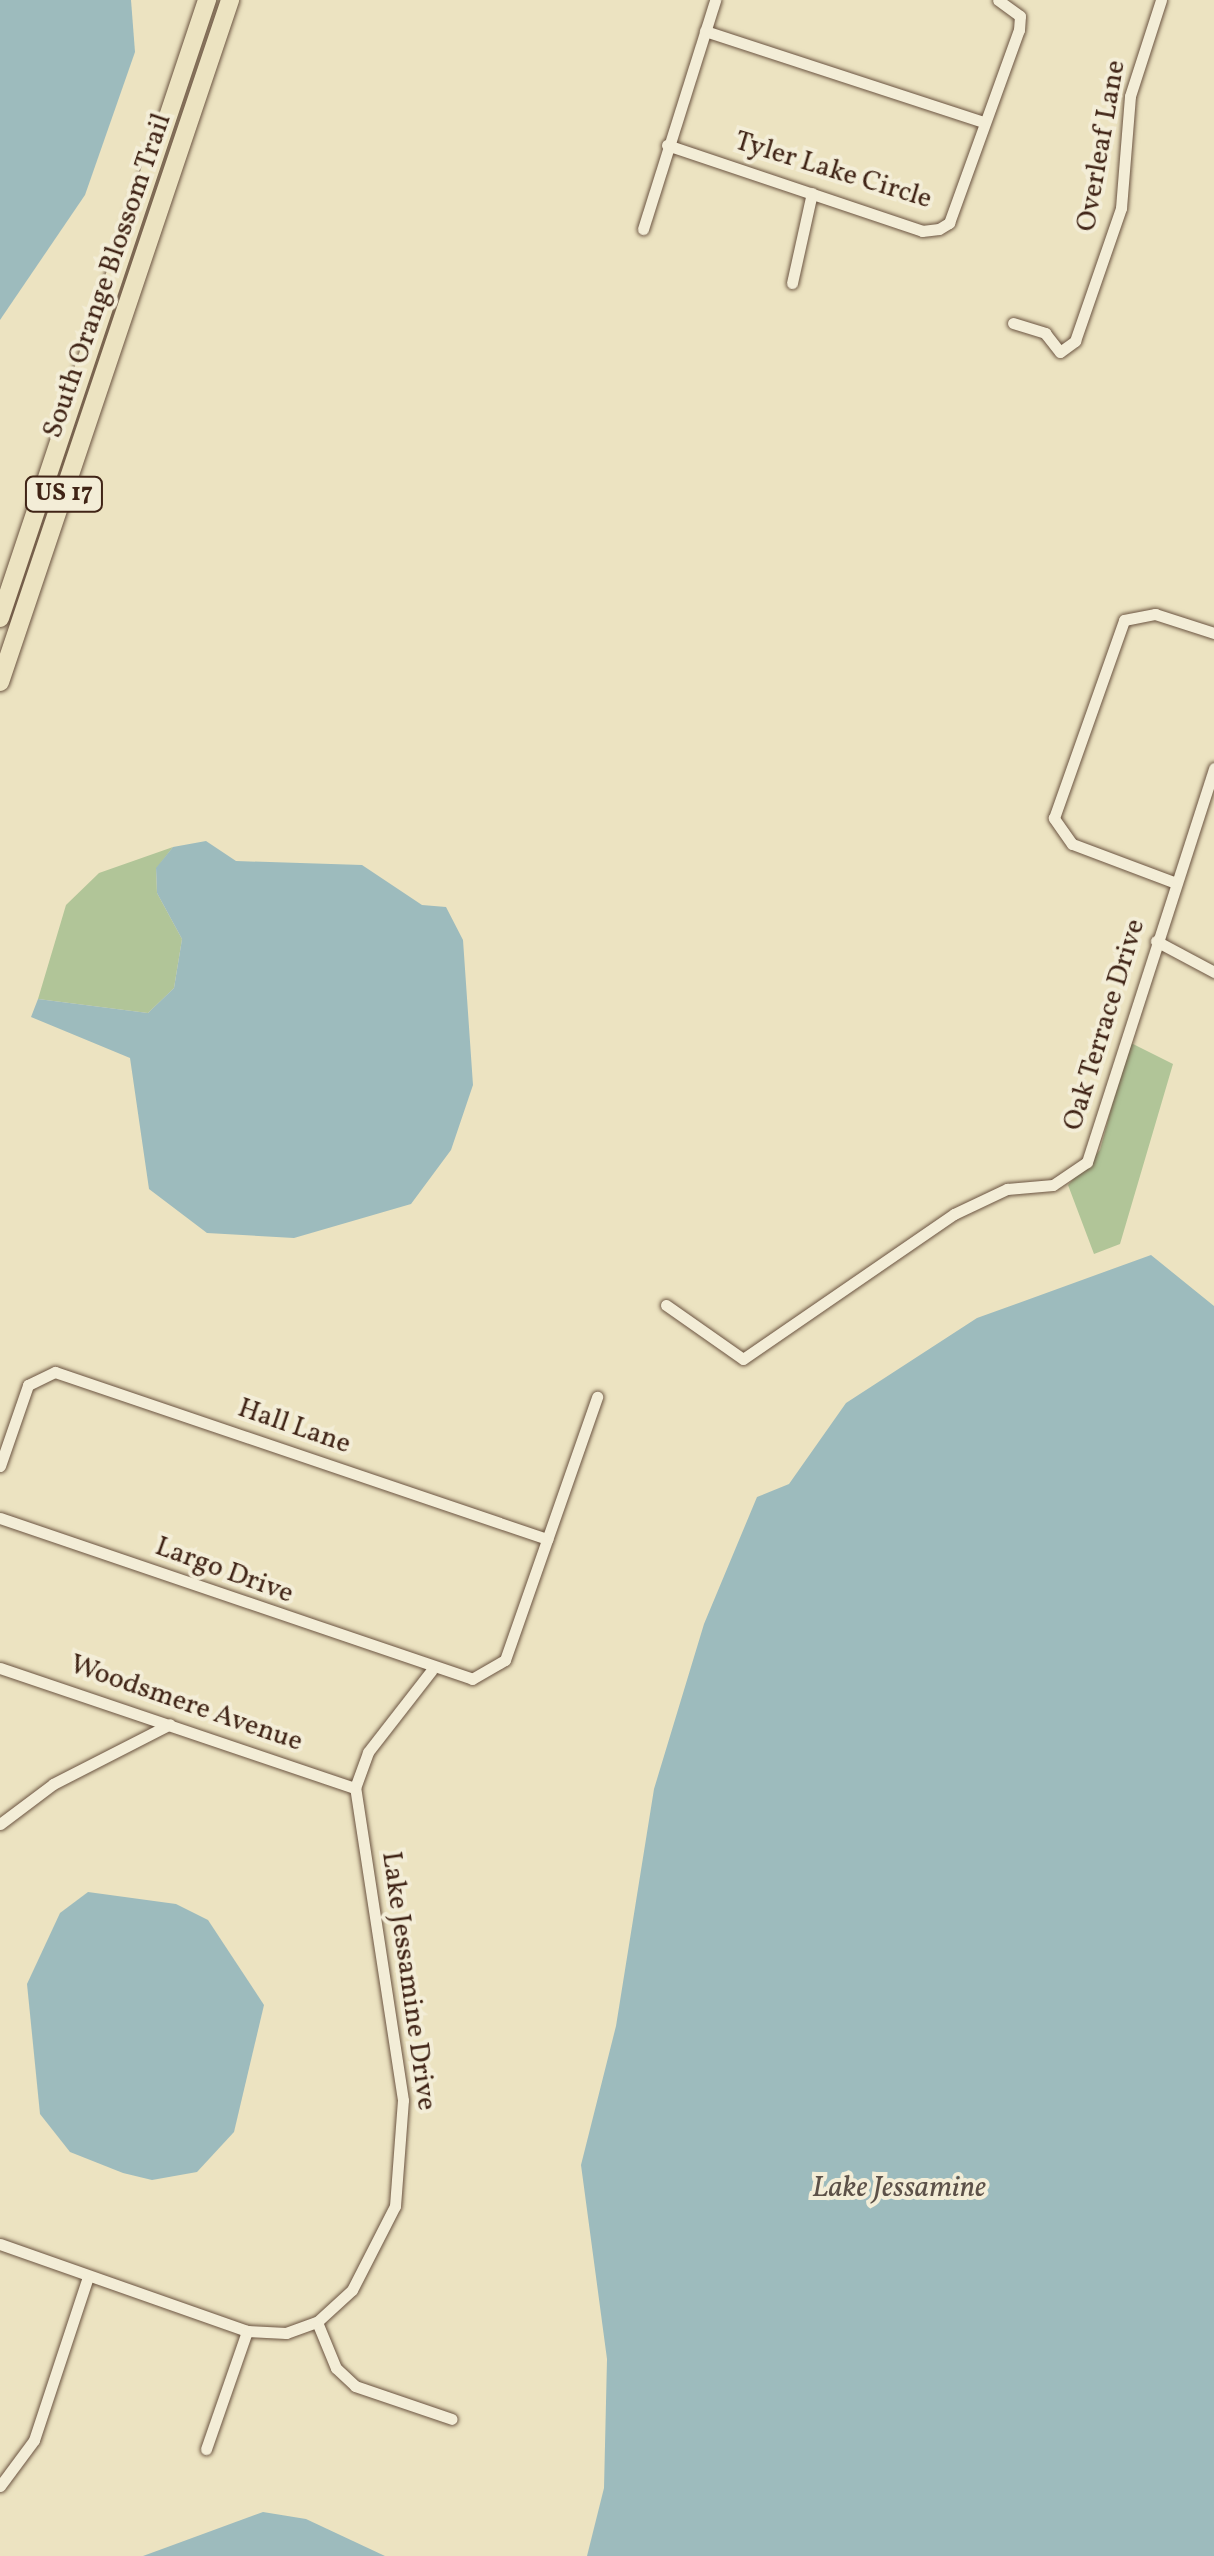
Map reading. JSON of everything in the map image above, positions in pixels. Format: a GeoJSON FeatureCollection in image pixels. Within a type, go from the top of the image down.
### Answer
{"type":"FeatureCollection","features":[{"type":"Feature","properties":{"kind":"main road","name":"South Orange Blossom Trail"},"geometry":{"type":"LineString","coordinates":[[0,618],[207,0]]}},
{"type":"Feature","properties":{"kind":"main road","name":"South Orange Blossom Trail"},"geometry":{"type":"LineString","coordinates":[[0,682],[230,0]]}},
{"type":"Feature","properties":{"kind":"main road"},"geometry":{"type":"LineString","coordinates":[[174,98],[181,145]]}},
{"type":"Feature","properties":{"kind":"main road"},"geometry":{"type":"LineString","coordinates":[[153,160],[159,208]]}},
{"type":"Feature","properties":{"kind":"main road"},"geometry":{"type":"LineString","coordinates":[[30,529],[38,573]]}},
{"type":"Feature","properties":{"kind":"street"},"geometry":{"type":"LineString","coordinates":[[643,228],[715,0]]}},
{"type":"Feature","properties":{"kind":"street","name":"Tyler Lake Circle"},"geometry":{"type":"LineString","coordinates":[[668,145],[812,193],[939,229],[950,223],[1019,30],[1020,16],[998,0]]}},
{"type":"Feature","properties":{"kind":"street","name":"Overleaf Lane"},"geometry":{"type":"LineString","coordinates":[[1013,322],[1045,333],[1060,352],[1075,342],[1121,208],[1130,96],[1162,0]]}},
{"type":"Feature","properties":{"kind":"street"},"geometry":{"type":"LineString","coordinates":[[705,31],[984,122]]}},
{"type":"Feature","properties":{"kind":"street"},"geometry":{"type":"LineString","coordinates":[[792,283],[812,193]]}},
{"type":"Feature","properties":{"kind":"street"},"geometry":{"type":"LineString","coordinates":[[1176,883],[1072,844],[1054,818],[1124,620],[1155,614],[1214,634]]}},
{"type":"Feature","properties":{"kind":"street","name":"Oak Terrace Drive"},"geometry":{"type":"LineString","coordinates":[[666,1306],[744,1359],[954,1214],[1008,1188],[1070,1176],[1098,1142],[1156,941],[1214,768]]}},
{"type":"Feature","properties":{"kind":"street"},"geometry":{"type":"LineString","coordinates":[[1156,941],[1214,972]]}},
{"type":"Feature","properties":{"kind":"street","name":"Hall Lane"},"geometry":{"type":"LineString","coordinates":[[0,1466],[28,1385],[55,1372],[547,1540]]}},
{"type":"Feature","properties":{"kind":"street"},"geometry":{"type":"LineString","coordinates":[[355,1788],[368,1752],[431,1672],[472,1679],[504,1660],[598,1397]]}},
{"type":"Feature","properties":{"kind":"street","name":"Largo Drive"},"geometry":{"type":"LineString","coordinates":[[0,1518],[431,1672]]}},
{"type":"Feature","properties":{"kind":"street","name":"Woodsmere Avenue"},"geometry":{"type":"LineString","coordinates":[[0,1668],[355,1788]]}},
{"type":"Feature","properties":{"kind":"street"},"geometry":{"type":"LineString","coordinates":[[0,1824],[53,1784],[170,1724]]}},
{"type":"Feature","properties":{"kind":"street","name":"Lake Jessamine Drive"},"geometry":{"type":"LineString","coordinates":[[317,2322],[366,2270],[396,2206],[402,2163],[404,2100],[355,1788]]}},
{"type":"Feature","properties":{"kind":"street"},"geometry":{"type":"LineString","coordinates":[[0,2244],[87,2280],[246,2331],[286,2333],[317,2322],[336,2368],[356,2386],[452,2419]]}},
{"type":"Feature","properties":{"kind":"street"},"geometry":{"type":"LineString","coordinates":[[0,2486],[34,2440],[87,2280]]}},
{"type":"Feature","properties":{"kind":"street"},"geometry":{"type":"LineString","coordinates":[[206,2449],[246,2331]]}},
{"type":"Feature","properties":{"kind":"green space"},"geometry":{"type":"Polygon","coordinates":[[[173,847],[156,869],[157,893],[182,939],[174,988],[148,1013],[38,999],[66,905],[99,873],[173,847]]]}},
{"type":"Feature","properties":{"kind":"green space"},"geometry":{"type":"Polygon","coordinates":[[[1129,1042],[1173,1064],[1120,1244],[1094,1254],[1068,1185],[1100,1150],[1129,1042]]]}},
{"type":"Feature","properties":{"kind":"water"},"geometry":{"type":"Polygon","coordinates":[[[0,0],[131,0],[135,52],[85,195],[0,320],[0,0]]]}},
{"type":"Feature","properties":{"kind":"water"},"geometry":{"type":"Polygon","coordinates":[[[206,841],[236,861],[362,865],[422,905],[446,907],[463,940],[473,1085],[451,1150],[411,1204],[294,1238],[207,1233],[149,1189],[130,1058],[31,1017],[38,999],[148,1013],[174,988],[182,939],[157,893],[156,868],[173,847],[206,841]]]}},
{"type":"Feature","properties":{"kind":"water","name":"Lake Jessamine"},"geometry":{"type":"Polygon","coordinates":[[[1151,1255],[1214,1306],[1214,2556],[587,2556],[604,2488],[607,2359],[581,2165],[616,2026],[654,1789],[704,1624],[757,1497],[789,1484],[846,1403],[977,1318],[1151,1255]]]}},
{"type":"Feature","properties":{"kind":"water"},"geometry":{"type":"Polygon","coordinates":[[[88,1892],[176,1904],[208,1920],[264,2005],[234,2132],[197,2172],[152,2180],[123,2173],[70,2152],[40,2114],[27,1984],[60,1913],[88,1892]]]}},
{"type":"Feature","properties":{"kind":"water"},"geometry":{"type":"Polygon","coordinates":[[[263,2512],[306,2519],[385,2556],[143,2556],[263,2512]]]}}]}
